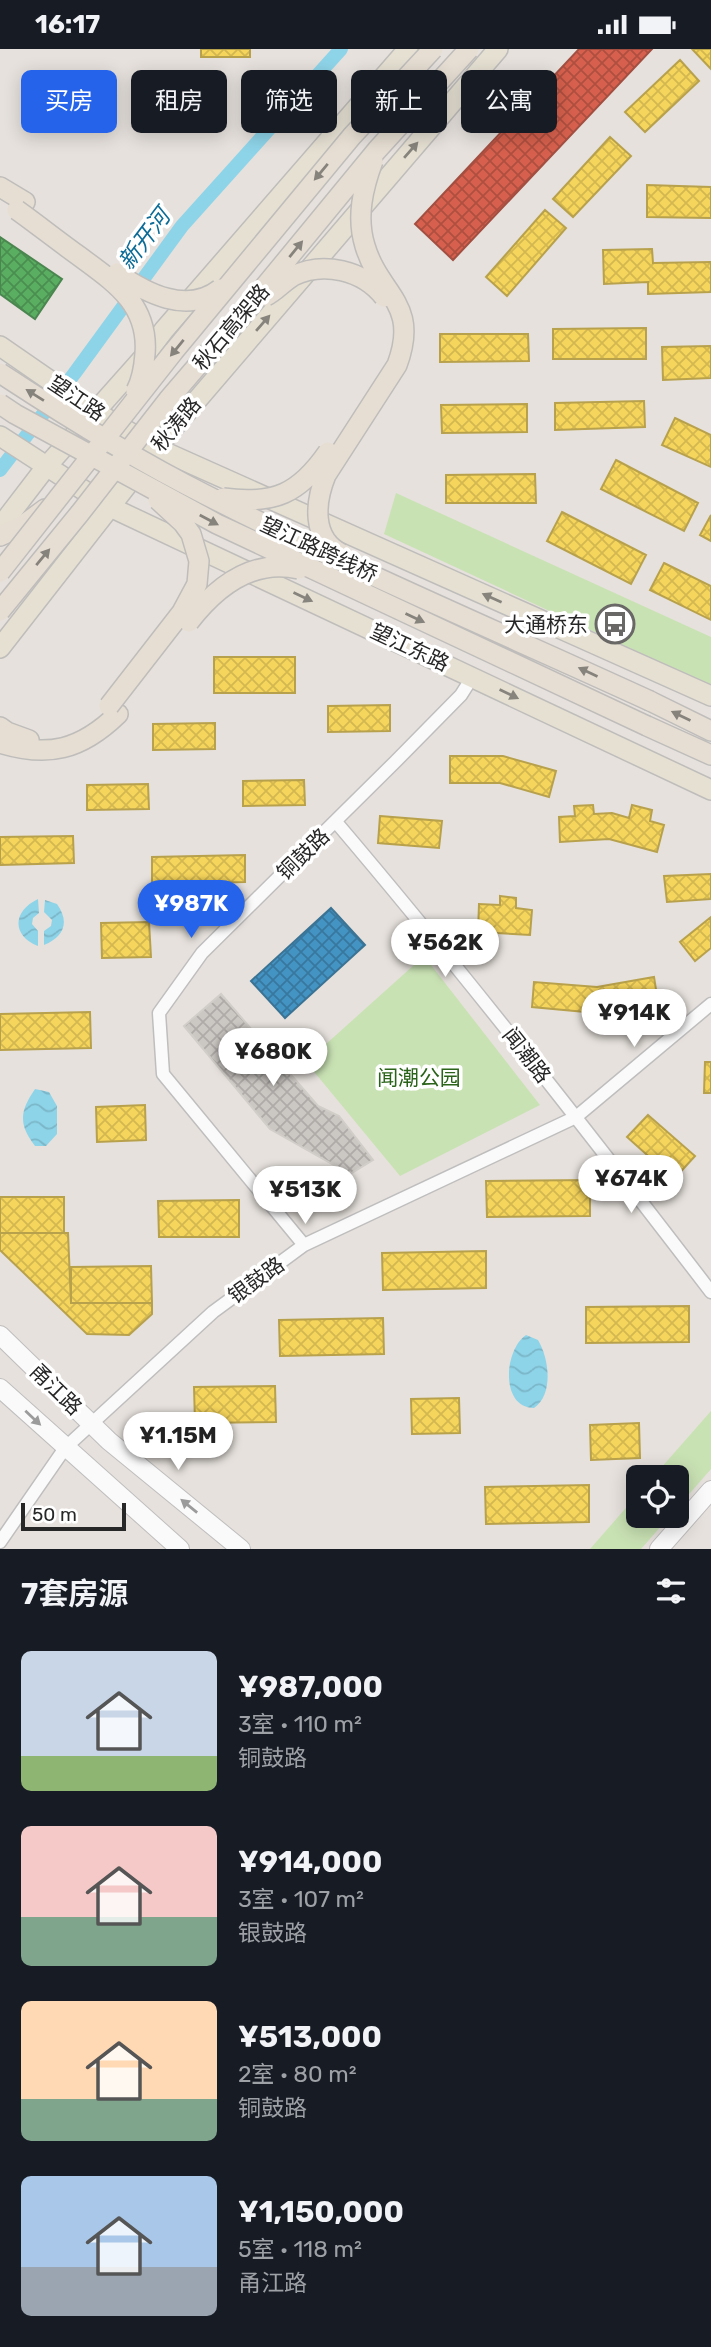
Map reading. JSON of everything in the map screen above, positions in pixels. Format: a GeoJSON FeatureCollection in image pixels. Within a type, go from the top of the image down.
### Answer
{"type":"FeatureCollection","features":[{"type":"Feature","properties":{"kind":"highway","name":"秋石高架路"},"geometry":{"type":"LineString","coordinates":[[0,572],[234,277],[352,136],[433,49]]}},
{"type":"Feature","properties":{"kind":"highway","name":"秋石高架路"},"geometry":{"type":"LineString","coordinates":[[0,611],[168,400],[377,150],[469,49]]}},
{"type":"Feature","properties":{"kind":"highway"},"geometry":{"type":"LineString","coordinates":[[377,150],[366,180],[362,203],[363,241],[377,272],[398,305],[404,345],[397,365],[326,475],[320,489],[317,512],[324,538],[335,551],[370,569],[388,582]]}},
{"type":"Feature","properties":{"kind":"highway"},"geometry":{"type":"LineString","coordinates":[[0,187],[25,202],[144,291],[165,300],[198,299],[212,295],[234,277]]}},
{"type":"Feature","properties":{"kind":"highway"},"geometry":{"type":"LineString","coordinates":[[0,200],[18,210],[117,284],[135,308],[142,321],[146,341],[140,384],[128,409]]}},
{"type":"Feature","properties":{"kind":"highway"},"geometry":{"type":"LineString","coordinates":[[205,495],[261,501],[296,487],[318,466],[388,365],[393,352],[395,326],[387,301],[360,276],[344,271],[312,271],[293,277],[271,294],[252,302]]}},
{"type":"Feature","properties":{"kind":"highway","name":"望江路跨线桥"},"geometry":{"type":"LineString","coordinates":[[0,373],[112,444],[205,495],[711,731]]}},
{"type":"Feature","properties":{"kind":"highway","name":"望江路跨线桥"},"geometry":{"type":"LineString","coordinates":[[0,404],[217,524],[652,728]]}},
{"type":"Feature","properties":{"kind":"highway"},"geometry":{"type":"LineString","coordinates":[[0,727],[23,738],[47,741],[75,735],[93,724],[191,599],[197,584],[199,561],[191,534],[183,523],[140,483]]}},
{"type":"Feature","properties":{"kind":"highway"},"geometry":{"type":"LineString","coordinates":[[0,536],[22,526],[57,500]]}},
{"type":"Feature","properties":{"kind":"highway"},"geometry":{"type":"LineString","coordinates":[[0,743],[38,752],[62,749],[101,731],[199,608],[219,589],[236,577],[271,567],[292,567],[317,572]]}},
{"type":"Feature","properties":{"kind":"highway"},"geometry":{"type":"LineString","coordinates":[[652,728],[711,755]]}},
{"type":"Feature","properties":{"kind":"highway"},"geometry":{"type":"LineString","coordinates":[[652,728],[711,769]]}},
{"type":"Feature","properties":{"kind":"main road"},"geometry":{"type":"LineString","coordinates":[[0,527],[40,463],[86,406],[143,358],[164,330],[408,49]]}},
{"type":"Feature","properties":{"kind":"main road","name":"秋涛路"},"geometry":{"type":"LineString","coordinates":[[0,647],[156,448],[498,49]]}},
{"type":"Feature","properties":{"kind":"main road","name":"望江路"},"geometry":{"type":"LineString","coordinates":[[0,346],[86,406],[156,448]]}},
{"type":"Feature","properties":{"kind":"main road"},"geometry":{"type":"LineString","coordinates":[[0,436],[108,506]]}},
{"type":"Feature","properties":{"kind":"main road"},"geometry":{"type":"LineString","coordinates":[[156,448],[711,696]]}},
{"type":"Feature","properties":{"kind":"main road","name":"望江东路"},"geometry":{"type":"LineString","coordinates":[[108,506],[711,790]]}},
{"type":"Feature","properties":{"kind":"main road","name":"甬江路"},"geometry":{"type":"LineString","coordinates":[[0,1335],[109,1441],[242,1549]]}},
{"type":"Feature","properties":{"kind":"main road","name":"甬江路"},"geometry":{"type":"LineString","coordinates":[[0,1388],[180,1549]]}},
{"type":"Feature","properties":{"kind":"main road"},"geometry":{"type":"LineString","coordinates":[[659,1549],[711,1490]]}},
{"type":"Feature","properties":{"kind":"street","name":"铜鼓路"},"geometry":{"type":"LineString","coordinates":[[304,1245],[163,1074],[159,1013],[202,953],[461,695],[473,676]]}},
{"type":"Feature","properties":{"kind":"street","name":"闻潮路"},"geometry":{"type":"LineString","coordinates":[[336,822],[428,931],[711,1292]]}},
{"type":"Feature","properties":{"kind":"street","name":"银鼓路"},"geometry":{"type":"LineString","coordinates":[[0,1542],[65,1448],[212,1312],[304,1245],[576,1117],[711,1004]]}},
{"type":"Feature","properties":{"kind":"green space"},"geometry":{"type":"Polygon","coordinates":[[[396,493],[711,637],[711,686],[384,534],[396,493]]]}},
{"type":"Feature","properties":{"kind":"green space","name":"闻潮公园"},"geometry":{"type":"Polygon","coordinates":[[[424,956],[540,1105],[400,1176],[306,1062],[424,956]]]}},
{"type":"Feature","properties":{"kind":"green space"},"geometry":{"type":"Polygon","coordinates":[[[711,1411],[711,1469],[689,1494],[689,1465],[664,1465],[711,1411]]]}},
{"type":"Feature","properties":{"kind":"green space"},"geometry":{"type":"Polygon","coordinates":[[[626,1508],[626,1528],[659,1528],[641,1549],[590,1549],[626,1508]]]}},
{"type":"Feature","properties":{"kind":"water"},"geometry":{"type":"Polygon","coordinates":[[[38,899],[39,913],[33,918],[32,924],[38,931],[38,946],[23,936],[18,923],[24,910],[38,899]]]}},
{"type":"Feature","properties":{"kind":"water"},"geometry":{"type":"Polygon","coordinates":[[[45,900],[57,904],[64,923],[56,938],[44,945],[44,931],[51,926],[52,920],[44,912],[45,900]]]}},
{"type":"Feature","properties":{"kind":"water"},"geometry":{"type":"Polygon","coordinates":[[[35,1089],[49,1092],[57,1106],[57,1134],[46,1146],[35,1146],[24,1124],[26,1104],[35,1089]]]}},
{"type":"Feature","properties":{"kind":"water"},"geometry":{"type":"Polygon","coordinates":[[[526,1335],[538,1340],[545,1356],[548,1375],[545,1394],[534,1408],[515,1399],[509,1377],[513,1353],[526,1335]]]}},
{"type":"Feature","properties":{"kind":"building: 住宅"},"geometry":{"type":"Polygon","coordinates":[[[201,49],[250,49],[250,57],[201,57],[201,49]]]}},
{"type":"Feature","properties":{"kind":"building: 住宅"},"geometry":{"type":"Polygon","coordinates":[[[692,49],[711,49],[711,69],[692,49]]]}},
{"type":"Feature","properties":{"kind":"building: 住宅"},"geometry":{"type":"Polygon","coordinates":[[[680,60],[699,81],[645,132],[625,112],[680,60]]]}},
{"type":"Feature","properties":{"kind":"building: 住宅"},"geometry":{"type":"Polygon","coordinates":[[[610,137],[631,156],[573,217],[553,199],[610,137]]]}},
{"type":"Feature","properties":{"kind":"building: 住宅"},"geometry":{"type":"Polygon","coordinates":[[[647,185],[711,187],[711,218],[647,217],[647,185]]]}},
{"type":"Feature","properties":{"kind":"building: 住宅"},"geometry":{"type":"Polygon","coordinates":[[[545,210],[566,228],[507,296],[486,277],[545,210]]]}},
{"type":"Feature","properties":{"kind":"building: 住宅"},"geometry":{"type":"Polygon","coordinates":[[[652,249],[653,263],[711,262],[711,292],[648,294],[648,282],[604,284],[603,250],[652,249]]]}},
{"type":"Feature","properties":{"kind":"building: 住宅"},"geometry":{"type":"Polygon","coordinates":[[[646,328],[646,359],[553,359],[553,329],[646,328]]]}},
{"type":"Feature","properties":{"kind":"building: 住宅"},"geometry":{"type":"Polygon","coordinates":[[[440,334],[528,334],[529,361],[440,362],[440,334]]]}},
{"type":"Feature","properties":{"kind":"building: 住宅"},"geometry":{"type":"Polygon","coordinates":[[[711,346],[711,378],[663,380],[662,347],[711,346]]]}},
{"type":"Feature","properties":{"kind":"building: 住宅"},"geometry":{"type":"Polygon","coordinates":[[[644,401],[645,427],[555,430],[555,403],[644,401]]]}},
{"type":"Feature","properties":{"kind":"building: 住宅"},"geometry":{"type":"Polygon","coordinates":[[[527,404],[527,432],[442,433],[441,405],[527,404]]]}},
{"type":"Feature","properties":{"kind":"building: 住宅"},"geometry":{"type":"Polygon","coordinates":[[[675,418],[711,435],[711,467],[662,445],[675,418]]]}},
{"type":"Feature","properties":{"kind":"building: 住宅"},"geometry":{"type":"Polygon","coordinates":[[[616,460],[698,503],[684,531],[601,489],[616,460]]]}},
{"type":"Feature","properties":{"kind":"building: 住宅"},"geometry":{"type":"Polygon","coordinates":[[[535,474],[536,503],[446,503],[446,475],[535,474]]]}},
{"type":"Feature","properties":{"kind":"building: 住宅"},"geometry":{"type":"Polygon","coordinates":[[[562,512],[646,555],[631,584],[547,541],[562,512]]]}},
{"type":"Feature","properties":{"kind":"building: 住宅"},"geometry":{"type":"Polygon","coordinates":[[[711,515],[711,541],[700,535],[711,515]]]}},
{"type":"Feature","properties":{"kind":"building: 住宅"},"geometry":{"type":"Polygon","coordinates":[[[664,563],[711,586],[711,620],[650,590],[664,563]]]}},
{"type":"Feature","properties":{"kind":"building: 住宅"},"geometry":{"type":"Polygon","coordinates":[[[214,657],[295,657],[295,693],[214,693],[214,657]]]}},
{"type":"Feature","properties":{"kind":"building: 住宅"},"geometry":{"type":"Polygon","coordinates":[[[390,705],[390,731],[328,732],[328,706],[390,705]]]}},
{"type":"Feature","properties":{"kind":"building: 住宅"},"geometry":{"type":"Polygon","coordinates":[[[215,723],[215,749],[153,750],[153,724],[215,723]]]}},
{"type":"Feature","properties":{"kind":"building: 住宅"},"geometry":{"type":"Polygon","coordinates":[[[450,756],[503,756],[556,771],[549,797],[500,783],[450,783],[450,756]]]}},
{"type":"Feature","properties":{"kind":"building: 住宅"},"geometry":{"type":"Polygon","coordinates":[[[304,780],[305,805],[243,806],[243,781],[304,780]]]}},
{"type":"Feature","properties":{"kind":"building: 住宅"},"geometry":{"type":"Polygon","coordinates":[[[148,784],[149,809],[87,810],[87,785],[148,784]]]}},
{"type":"Feature","properties":{"kind":"building: 住宅"},"geometry":{"type":"Polygon","coordinates":[[[593,805],[594,814],[612,813],[629,818],[632,805],[652,810],[650,821],[664,825],[657,852],[609,839],[560,842],[559,817],[575,816],[574,806],[593,805]]]}},
{"type":"Feature","properties":{"kind":"building: 住宅"},"geometry":{"type":"Polygon","coordinates":[[[380,816],[442,821],[439,848],[378,843],[380,816]]]}},
{"type":"Feature","properties":{"kind":"building: 住宅"},"geometry":{"type":"Polygon","coordinates":[[[73,836],[74,863],[0,865],[0,837],[73,836]]]}},
{"type":"Feature","properties":{"kind":"building: 住宅"},"geometry":{"type":"Polygon","coordinates":[[[245,855],[245,882],[152,884],[152,857],[245,855]]]}},
{"type":"Feature","properties":{"kind":"building: 住宅"},"geometry":{"type":"Polygon","coordinates":[[[711,874],[711,899],[667,902],[664,876],[711,874]]]}},
{"type":"Feature","properties":{"kind":"building: 住宅"},"geometry":{"type":"Polygon","coordinates":[[[500,896],[516,898],[516,908],[532,910],[530,935],[478,932],[479,904],[500,905],[500,896]]]}},
{"type":"Feature","properties":{"kind":"building: 住宅"},"geometry":{"type":"Polygon","coordinates":[[[711,917],[711,948],[695,961],[680,942],[711,917]]]}},
{"type":"Feature","properties":{"kind":"building: 住宅"},"geometry":{"type":"Polygon","coordinates":[[[149,922],[151,957],[102,958],[101,923],[149,922]]]}},
{"type":"Feature","properties":{"kind":"building: 住宅"},"geometry":{"type":"Polygon","coordinates":[[[654,977],[658,1002],[596,1013],[532,1007],[534,982],[597,987],[654,977]]]}},
{"type":"Feature","properties":{"kind":"building: 住宅"},"geometry":{"type":"Polygon","coordinates":[[[90,1012],[91,1048],[0,1050],[0,1014],[90,1012]]]}},
{"type":"Feature","properties":{"kind":"building: 住宅"},"geometry":{"type":"Polygon","coordinates":[[[705,1062],[711,1062],[711,1093],[704,1093],[705,1062]]]}},
{"type":"Feature","properties":{"kind":"building: 住宅"},"geometry":{"type":"Polygon","coordinates":[[[145,1105],[146,1140],[97,1142],[96,1107],[145,1105]]]}},
{"type":"Feature","properties":{"kind":"building: 住宅"},"geometry":{"type":"Polygon","coordinates":[[[648,1115],[695,1156],[674,1179],[627,1137],[648,1115]]]}},
{"type":"Feature","properties":{"kind":"building: 住宅"},"geometry":{"type":"Polygon","coordinates":[[[590,1180],[590,1216],[487,1217],[486,1181],[590,1180]]]}},
{"type":"Feature","properties":{"kind":"building: 住宅"},"geometry":{"type":"Polygon","coordinates":[[[0,1197],[64,1197],[64,1233],[0,1233],[0,1197]]]}},
{"type":"Feature","properties":{"kind":"building: 住宅"},"geometry":{"type":"Polygon","coordinates":[[[239,1200],[239,1237],[159,1237],[158,1201],[239,1200]]]}},
{"type":"Feature","properties":{"kind":"building: 住宅"},"geometry":{"type":"Polygon","coordinates":[[[0,1233],[68,1233],[71,1303],[152,1303],[152,1314],[129,1335],[87,1334],[0,1250],[0,1233]]]}},
{"type":"Feature","properties":{"kind":"building: 住宅"},"geometry":{"type":"Polygon","coordinates":[[[486,1251],[486,1288],[383,1290],[382,1253],[486,1251]]]}},
{"type":"Feature","properties":{"kind":"building: 住宅"},"geometry":{"type":"Polygon","coordinates":[[[151,1266],[152,1303],[71,1303],[71,1267],[151,1266]]]}},
{"type":"Feature","properties":{"kind":"building: 住宅"},"geometry":{"type":"Polygon","coordinates":[[[689,1306],[689,1342],[586,1343],[586,1307],[689,1306]]]}},
{"type":"Feature","properties":{"kind":"building: 住宅"},"geometry":{"type":"Polygon","coordinates":[[[383,1318],[384,1354],[280,1356],[279,1320],[383,1318]]]}},
{"type":"Feature","properties":{"kind":"building: 住宅"},"geometry":{"type":"Polygon","coordinates":[[[275,1386],[276,1422],[195,1423],[194,1387],[275,1386]]]}},
{"type":"Feature","properties":{"kind":"building: 住宅"},"geometry":{"type":"Polygon","coordinates":[[[459,1398],[460,1433],[412,1434],[411,1399],[459,1398]]]}},
{"type":"Feature","properties":{"kind":"building: 住宅"},"geometry":{"type":"Polygon","coordinates":[[[639,1423],[640,1458],[591,1460],[590,1425],[639,1423]]]}},
{"type":"Feature","properties":{"kind":"building: 住宅"},"geometry":{"type":"Polygon","coordinates":[[[589,1485],[589,1522],[486,1524],[485,1487],[589,1485]]]}},
{"type":"Feature","properties":{"kind":"building: 商业"},"geometry":{"type":"Polygon","coordinates":[[[579,49],[652,49],[453,260],[415,224],[500,133],[557,133],[557,72],[579,49]]]}},
{"type":"Feature","properties":{"kind":"building: 学校"},"geometry":{"type":"Polygon","coordinates":[[[331,908],[365,945],[285,1018],[251,981],[331,908]]]}},
{"type":"Feature","properties":{"kind":"building: 公共"},"geometry":{"type":"Polygon","coordinates":[[[0,237],[62,279],[35,319],[0,294],[0,237]]]}},
{"type":"Feature","properties":{"kind":"building: 其他"},"geometry":{"type":"Polygon","coordinates":[[[221,994],[318,1106],[339,1116],[373,1160],[350,1174],[270,1129],[184,1026],[221,994]]]}},
{"type":"Feature","properties":{"kind":"waterway","name":"新开河"},"geometry":{"type":"LineString","coordinates":[[0,470],[182,226],[341,49]]}},
{"type":"Feature","properties":{"kind":"place","name":"大通桥东"},"geometry":{"type":"Point","coordinates":[615,624]}}]}
